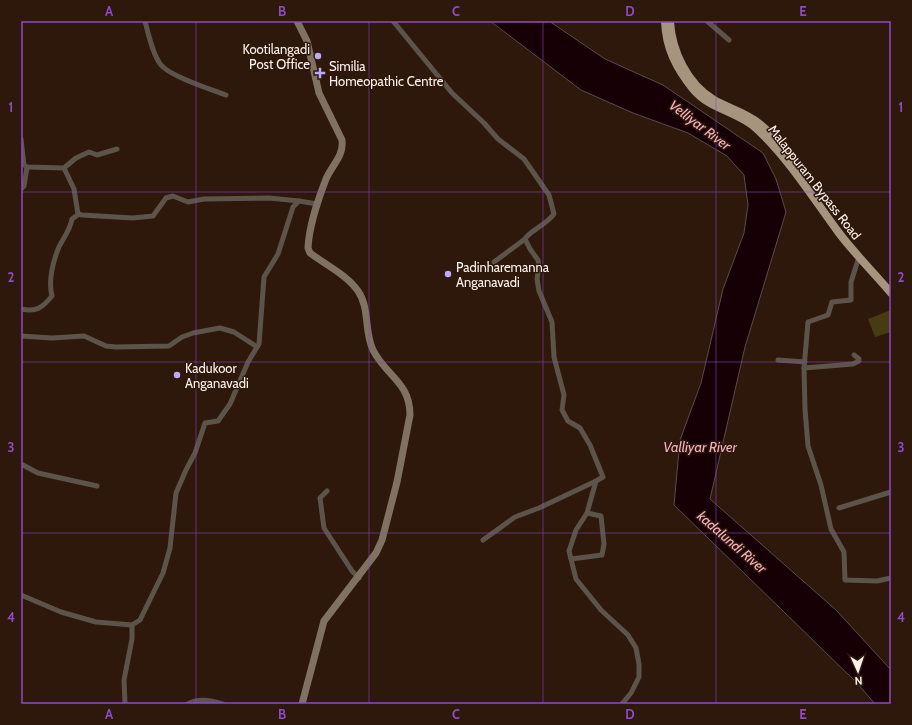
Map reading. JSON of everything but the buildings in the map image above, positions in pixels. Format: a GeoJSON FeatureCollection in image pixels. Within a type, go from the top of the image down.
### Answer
{"type":"FeatureCollection","features":[{"type":"Feature","properties":{"kind":"highway","name":"Malappuram Bypass Road"},"geometry":{"type":"LineString","coordinates":[[664,21],[666,40],[671,56],[694,91],[710,104],[744,119],[756,128],[777,150],[859,257],[891,293]]}},
{"type":"Feature","properties":{"kind":"highway","name":"Malappuram Bypass Road"},"geometry":{"type":"LineString","coordinates":[[670,21],[672,40],[676,54],[698,87],[713,99],[747,114],[760,123],[781,146],[846,233],[891,285]]}},
{"type":"Feature","properties":{"kind":"main road"},"geometry":{"type":"LineString","coordinates":[[297,21],[307,41],[319,93],[342,140],[343,146],[341,155],[327,177],[317,204],[308,242],[310,253],[352,284],[359,292],[364,302],[366,324],[373,350],[402,385],[410,404],[410,415],[406,439],[387,524],[376,554],[324,622],[302,704]]}},
{"type":"Feature","properties":{"kind":"street"},"geometry":{"type":"LineString","coordinates":[[145,21],[154,49],[162,67],[182,78],[226,95]]}},
{"type":"Feature","properties":{"kind":"street"},"geometry":{"type":"LineString","coordinates":[[393,21],[452,93],[498,139],[524,158],[540,179],[549,195],[554,214],[541,227],[527,234],[525,239],[494,262]]}},
{"type":"Feature","properties":{"kind":"street"},"geometry":{"type":"LineString","coordinates":[[707,21],[729,40]]}},
{"type":"Feature","properties":{"kind":"street"},"geometry":{"type":"LineString","coordinates":[[21,139],[24,165],[27,167],[24,186],[21,189]]}},
{"type":"Feature","properties":{"kind":"street"},"geometry":{"type":"LineString","coordinates":[[27,167],[64,168],[82,154],[89,152],[97,155],[117,149]]}},
{"type":"Feature","properties":{"kind":"street"},"geometry":{"type":"LineString","coordinates":[[64,168],[74,189],[76,210],[79,214]]}},
{"type":"Feature","properties":{"kind":"street"},"geometry":{"type":"LineString","coordinates":[[21,309],[36,310],[43,307],[52,296],[50,289],[52,269],[59,247],[71,228],[72,219],[79,214],[133,218],[153,216],[166,198],[173,196],[188,202],[204,199],[269,198],[317,204]]}},
{"type":"Feature","properties":{"kind":"street"},"geometry":{"type":"LineString","coordinates":[[21,595],[61,612],[96,622],[132,624],[140,620],[164,573],[170,548],[176,493],[186,470],[196,453],[202,428],[205,423],[218,421],[230,404],[248,362],[259,344],[264,277],[278,254],[293,207],[300,201]]}},
{"type":"Feature","properties":{"kind":"street"},"geometry":{"type":"LineString","coordinates":[[483,540],[514,517],[539,508],[603,477],[590,445],[580,428],[568,421],[562,410],[564,395],[554,357],[552,322],[539,291],[537,279],[539,266],[538,260],[525,239]]}},
{"type":"Feature","properties":{"kind":"street"},"geometry":{"type":"LineString","coordinates":[[859,257],[851,282],[851,300],[832,302],[828,315],[808,322],[804,365],[808,446],[821,485],[831,529],[844,552],[845,580],[877,581],[891,578]]}},
{"type":"Feature","properties":{"kind":"street"},"geometry":{"type":"LineString","coordinates":[[21,336],[84,336],[106,346],[116,347],[169,346],[193,333],[220,328],[234,332],[257,347]]}},
{"type":"Feature","properties":{"kind":"street"},"geometry":{"type":"LineString","coordinates":[[778,360],[804,365],[854,364],[859,361],[859,359],[854,355]]}},
{"type":"Feature","properties":{"kind":"street"},"geometry":{"type":"LineString","coordinates":[[21,464],[38,473],[97,486]]}},
{"type":"Feature","properties":{"kind":"street"},"geometry":{"type":"LineString","coordinates":[[596,481],[587,514],[573,539],[569,551],[576,579],[601,610],[628,635],[636,648],[639,664],[639,677],[631,693],[622,704]]}},
{"type":"Feature","properties":{"kind":"street"},"geometry":{"type":"LineString","coordinates":[[327,491],[320,498],[324,528],[352,571],[359,578]]}},
{"type":"Feature","properties":{"kind":"street"},"geometry":{"type":"LineString","coordinates":[[839,508],[891,492]]}},
{"type":"Feature","properties":{"kind":"street"},"geometry":{"type":"LineString","coordinates":[[571,559],[602,555],[604,544],[601,516],[587,514]]}},
{"type":"Feature","properties":{"kind":"street"},"geometry":{"type":"LineString","coordinates":[[125,704],[124,680],[132,639],[132,624]]}},
{"type":"Feature","properties":{"kind":"street"},"geometry":{"type":"LineString","coordinates":[[188,704],[194,700],[223,704]]}},
{"type":"Feature","properties":{"kind":"shaded area"},"geometry":{"type":"Polygon","coordinates":[[[891,310],[891,332],[875,337],[868,319],[891,310]]]}},
{"type":"Feature","properties":{"kind":"water","name":"Valliyar River"},"geometry":{"type":"Polygon","coordinates":[[[490,21],[549,21],[605,59],[663,85],[763,153],[776,179],[786,212],[745,347],[710,499],[836,610],[891,670],[891,704],[875,704],[857,683],[674,505],[680,440],[701,383],[723,289],[744,233],[748,205],[744,175],[727,156],[688,133],[633,113],[581,90],[490,21]]]}},
{"type":"Feature","properties":{"kind":"place","name":"Kootilangadi Post Office"},"geometry":{"type":"Point","coordinates":[318,56]}},
{"type":"Feature","properties":{"kind":"place","name":"Similia Homeopathic Centre"},"geometry":{"type":"Point","coordinates":[320,73]}},
{"type":"Feature","properties":{"kind":"place","name":"Padinharemanna Anganavadi"},"geometry":{"type":"Point","coordinates":[448,274]}},
{"type":"Feature","properties":{"kind":"place","name":"Kadukoor Anganavadi"},"geometry":{"type":"Point","coordinates":[177,375]}},
{"type":"Feature","properties":{"kind":"water label","name":"Velliyar River"},"geometry":{"type":"Point","coordinates":[700,125]}},
{"type":"Feature","properties":{"kind":"water label","name":"kadalundi River"},"geometry":{"type":"Point","coordinates":[732,542]}}]}
